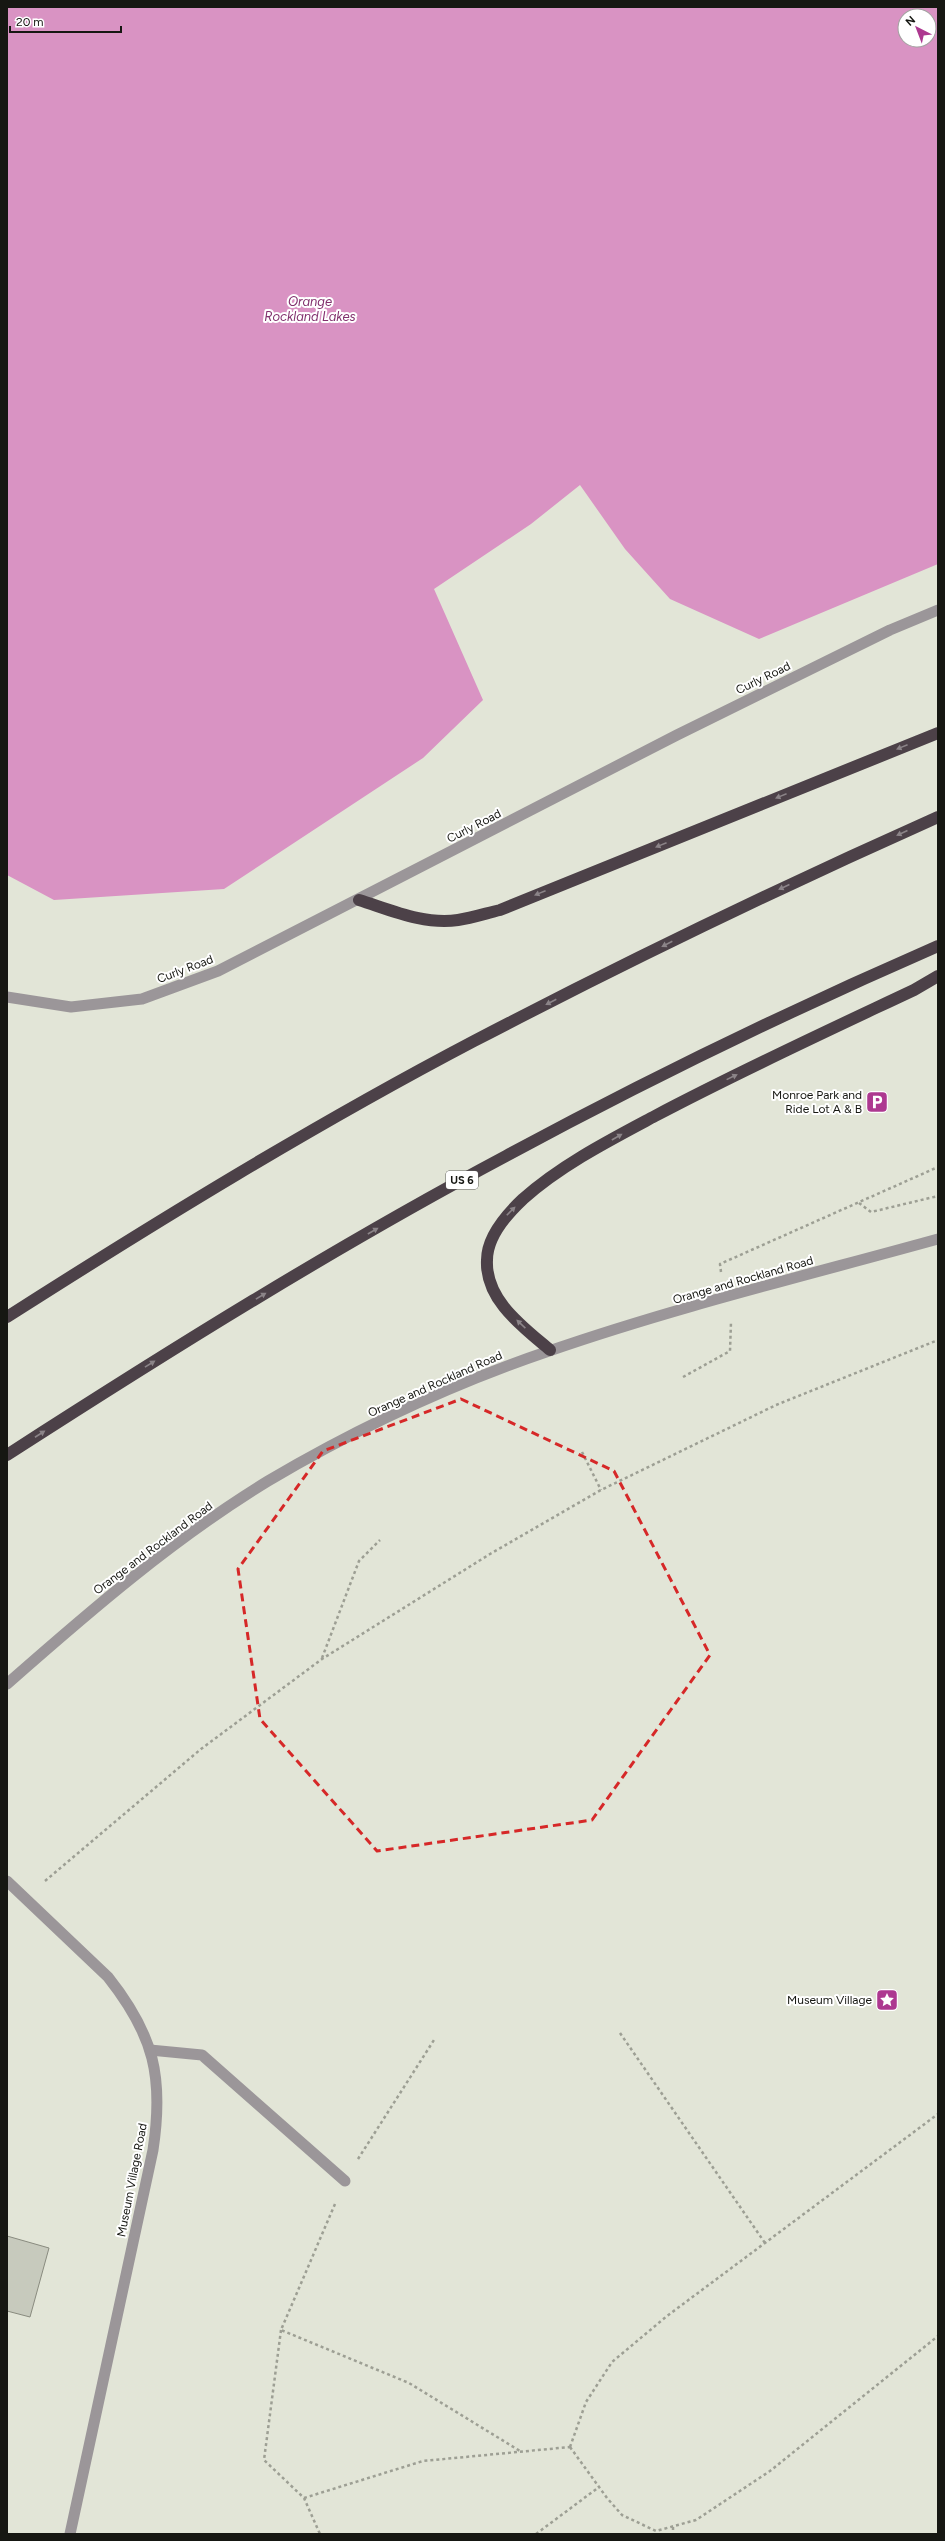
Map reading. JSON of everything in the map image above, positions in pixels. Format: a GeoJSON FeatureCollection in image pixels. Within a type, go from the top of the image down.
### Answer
{"type":"FeatureCollection","features":[{"type":"Feature","properties":{"kind":"highway"},"geometry":{"type":"LineString","coordinates":[[359,900],[432,921],[458,920],[486,914],[938,733]]}},
{"type":"Feature","properties":{"kind":"highway"},"geometry":{"type":"LineString","coordinates":[[7,1317],[234,1178],[472,1043],[706,925],[938,817]]}},
{"type":"Feature","properties":{"kind":"highway","name":"US 6"},"geometry":{"type":"LineString","coordinates":[[7,1455],[263,1295],[504,1157],[740,1036],[938,946]]}},
{"type":"Feature","properties":{"kind":"highway"},"geometry":{"type":"LineString","coordinates":[[550,1350],[504,1306],[494,1291],[489,1276],[487,1260],[489,1246],[506,1216],[524,1198],[548,1179],[620,1135],[740,1073],[914,990],[938,976]]}},
{"type":"Feature","properties":{"kind":"street","name":"Curly Road"},"geometry":{"type":"LineString","coordinates":[[7,997],[71,1007],[142,999],[218,971],[359,900],[677,735],[890,630],[938,610]]}},
{"type":"Feature","properties":{"kind":"street","name":"Orange and Rockland Road"},"geometry":{"type":"LineString","coordinates":[[7,1684],[84,1617],[169,1548],[268,1482],[320,1452],[428,1400],[550,1350],[656,1318],[938,1239]]}},
{"type":"Feature","properties":{"kind":"street","name":"Museum Village Road"},"geometry":{"type":"LineString","coordinates":[[7,1881],[108,1977],[136,2016],[150,2050],[157,2074],[159,2100],[153,2150],[70,2534]]}},
{"type":"Feature","properties":{"kind":"street"},"geometry":{"type":"LineString","coordinates":[[150,2050],[202,2055],[344,2181]]}},
{"type":"Feature","properties":{"kind":"path"},"geometry":{"type":"LineString","coordinates":[[722,1275],[720,1264],[938,1167]]}},
{"type":"Feature","properties":{"kind":"path"},"geometry":{"type":"LineString","coordinates":[[858,1202],[871,1212],[938,1196]]}},
{"type":"Feature","properties":{"kind":"path"},"geometry":{"type":"LineString","coordinates":[[683,1377],[730,1351],[732,1317]]}},
{"type":"Feature","properties":{"kind":"path"},"geometry":{"type":"LineString","coordinates":[[40,1885],[201,1749],[322,1659],[490,1554],[601,1490],[776,1405],[938,1340]]}},
{"type":"Feature","properties":{"kind":"path"},"geometry":{"type":"LineString","coordinates":[[582,1452],[601,1490]]}},
{"type":"Feature","properties":{"kind":"path"},"geometry":{"type":"LineString","coordinates":[[322,1659],[359,1561],[380,1540]]}},
{"type":"Feature","properties":{"kind":"path"},"geometry":{"type":"LineString","coordinates":[[620,2032],[765,2243]]}},
{"type":"Feature","properties":{"kind":"path"},"geometry":{"type":"LineString","coordinates":[[320,2534],[304,2498],[264,2460],[281,2330],[344,2181],[434,2040]]}},
{"type":"Feature","properties":{"kind":"path"},"geometry":{"type":"LineString","coordinates":[[570,2446],[586,2402],[612,2362],[667,2316],[938,2114]]}},
{"type":"Feature","properties":{"kind":"path"},"geometry":{"type":"LineString","coordinates":[[281,2330],[409,2383],[520,2451]]}},
{"type":"Feature","properties":{"kind":"path"},"geometry":{"type":"LineString","coordinates":[[570,2446],[599,2487],[622,2515],[656,2531],[673,2527],[696,2520],[770,2472],[938,2336]]}},
{"type":"Feature","properties":{"kind":"path"},"geometry":{"type":"LineString","coordinates":[[304,2498],[423,2461],[570,2446]]}},
{"type":"Feature","properties":{"kind":"path"},"geometry":{"type":"LineString","coordinates":[[536,2534],[599,2487]]}},
{"type":"Feature","properties":{"kind":"path"},"geometry":{"type":"LineString","coordinates":[[673,2527],[673,2534]]}},
{"type":"Feature","properties":{"kind":"highlighted area"},"geometry":{"type":"Polygon","coordinates":[[[461,1399],[614,1471],[710,1655],[592,1820],[377,1851],[260,1719],[238,1569],[323,1451],[461,1399]]]}},
{"type":"Feature","properties":{"kind":"water","name":"Orange Rockland Lakes"},"geometry":{"type":"Polygon","coordinates":[[[7,7],[938,7],[938,564],[759,639],[670,599],[625,549],[580,485],[531,524],[434,589],[483,700],[423,758],[224,889],[54,900],[7,875],[7,7]]]}},
{"type":"Feature","properties":{"kind":"building"},"geometry":{"type":"Polygon","coordinates":[[[7,2236],[49,2248],[30,2317],[7,2311],[7,2236]]]}},
{"type":"Feature","properties":{"kind":"place","name":"Monroe Park and Ride Lot A & B"},"geometry":{"type":"Point","coordinates":[877,1102]}},
{"type":"Feature","properties":{"kind":"place","name":"Museum Village"},"geometry":{"type":"Point","coordinates":[887,2000]}}]}
